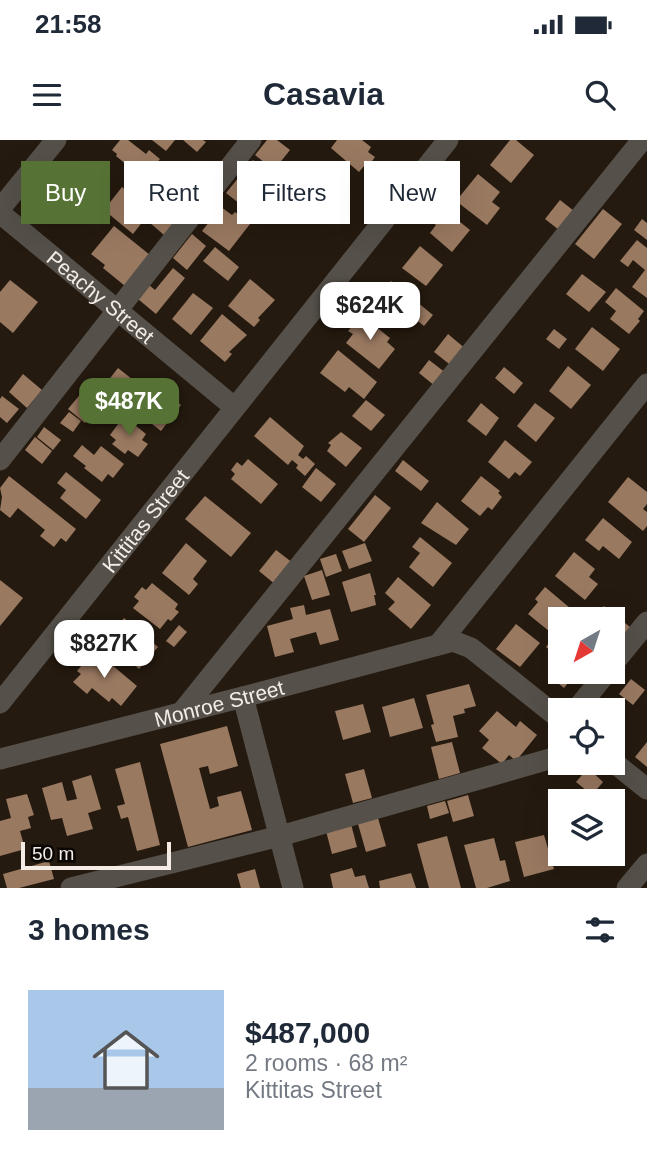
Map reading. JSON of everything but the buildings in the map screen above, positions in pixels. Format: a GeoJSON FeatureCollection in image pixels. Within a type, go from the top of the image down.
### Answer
{"type":"FeatureCollection","features":[{"type":"Feature","properties":{"kind":"street"},"geometry":{"type":"LineString","coordinates":[[0,211],[55,140]]}},
{"type":"Feature","properties":{"kind":"street"},"geometry":{"type":"LineString","coordinates":[[0,460],[251,140]]}},
{"type":"Feature","properties":{"kind":"street","name":"Kittitas Street"},"geometry":{"type":"LineString","coordinates":[[0,704],[448,140]]}},
{"type":"Feature","properties":{"kind":"street"},"geometry":{"type":"LineString","coordinates":[[181,713],[642,140]]}},
{"type":"Feature","properties":{"kind":"street","name":"Peachy Street"},"geometry":{"type":"LineString","coordinates":[[0,211],[234,407]]}},
{"type":"Feature","properties":{"kind":"street"},"geometry":{"type":"LineString","coordinates":[[438,645],[647,384]]}},
{"type":"Feature","properties":{"kind":"street"},"geometry":{"type":"LineString","coordinates":[[625,649],[647,622]]}},
{"type":"Feature","properties":{"kind":"street","name":"Monroe Street"},"geometry":{"type":"LineString","coordinates":[[0,759],[453,641],[471,648],[548,709]]}},
{"type":"Feature","properties":{"kind":"street"},"geometry":{"type":"LineString","coordinates":[[586,698],[597,684]]}},
{"type":"Feature","properties":{"kind":"street"},"geometry":{"type":"LineString","coordinates":[[243,697],[293,888]]}},
{"type":"Feature","properties":{"kind":"street"},"geometry":{"type":"LineString","coordinates":[[71,888],[280,836],[548,758]]}},
{"type":"Feature","properties":{"kind":"street"},"geometry":{"type":"LineString","coordinates":[[625,771],[647,789]]}},
{"type":"Feature","properties":{"kind":"street"},"geometry":{"type":"LineString","coordinates":[[626,888],[647,864]]}}]}
